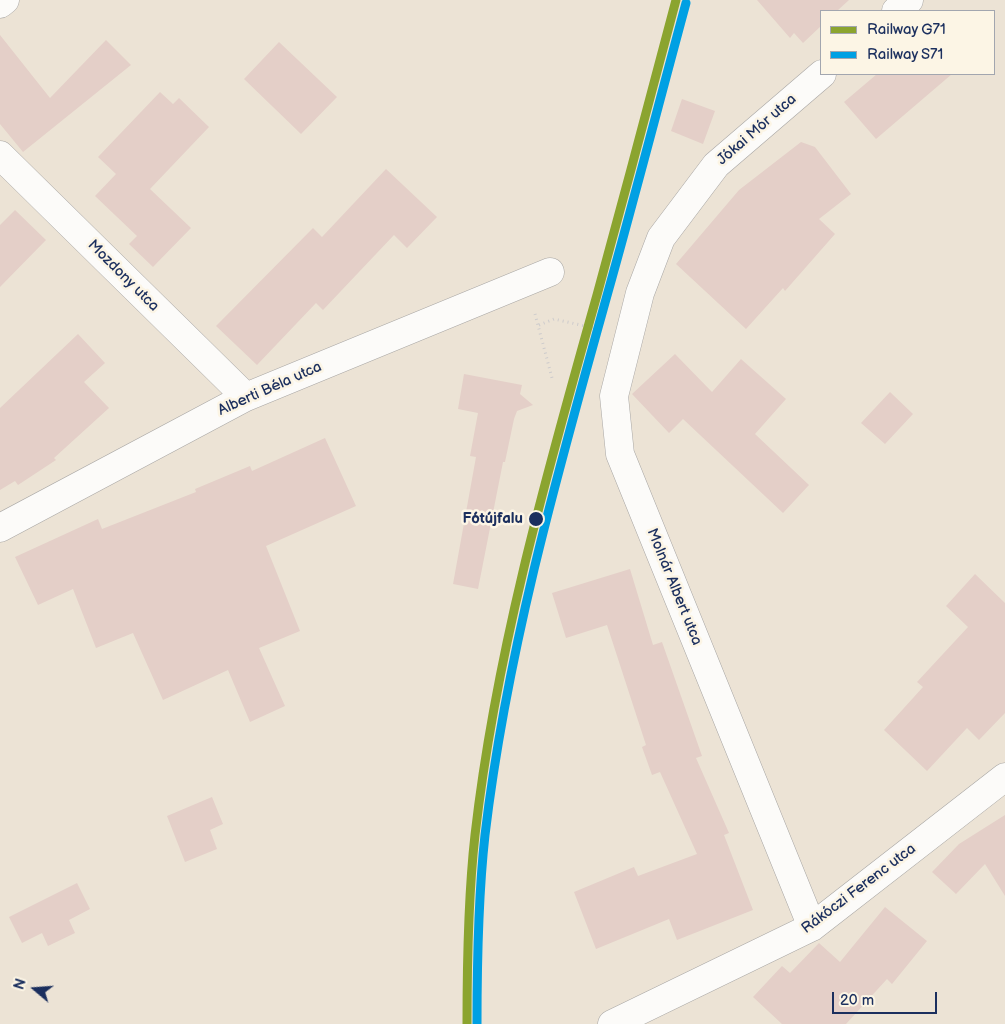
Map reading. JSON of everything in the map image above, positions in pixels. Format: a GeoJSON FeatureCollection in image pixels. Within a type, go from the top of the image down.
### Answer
{"type":"FeatureCollection","features":[{"type":"Feature","properties":{"kind":"street"},"geometry":{"type":"LineString","coordinates":[[0,4],[5,0]]}},
{"type":"Feature","properties":{"kind":"street"},"geometry":{"type":"LineString","coordinates":[[897,10],[909,0]]}},
{"type":"Feature","properties":{"kind":"street","name":"Jókai Mór utca"},"geometry":{"type":"LineString","coordinates":[[661,238],[716,165],[821,75]]}},
{"type":"Feature","properties":{"kind":"street","name":"Mozdony utca"},"geometry":{"type":"LineString","coordinates":[[0,154],[246,397]]}},
{"type":"Feature","properties":{"kind":"street","name":"Molnár Albert utca"},"geometry":{"type":"LineString","coordinates":[[661,238],[640,293],[614,396],[620,454],[812,927]]}},
{"type":"Feature","properties":{"kind":"street","name":"Alberti Béla utca"},"geometry":{"type":"LineString","coordinates":[[0,528],[246,397],[550,272]]}},
{"type":"Feature","properties":{"kind":"street","name":"Rákóczi Ferenc utca"},"geometry":{"type":"LineString","coordinates":[[612,1024],[649,1016],[812,927],[1005,777]]}},
{"type":"Feature","properties":{"kind":"path"},"geometry":{"type":"LineString","coordinates":[[522,284],[539,325],[552,378]]}},
{"type":"Feature","properties":{"kind":"path"},"geometry":{"type":"LineString","coordinates":[[539,325],[554,319],[628,336]]}},
{"type":"Feature","properties":{"kind":"building"},"geometry":{"type":"Polygon","coordinates":[[[757,0],[849,0],[838,10],[820,10],[820,27],[803,43],[794,33],[790,38],[757,0]]]}},
{"type":"Feature","properties":{"kind":"building"},"geometry":{"type":"Polygon","coordinates":[[[0,35],[50,98],[106,40],[131,65],[23,152],[0,124],[0,35]]]}},
{"type":"Feature","properties":{"kind":"building"},"geometry":{"type":"Polygon","coordinates":[[[279,42],[337,97],[301,134],[244,79],[279,42]]]}},
{"type":"Feature","properties":{"kind":"building"},"geometry":{"type":"Polygon","coordinates":[[[876,75],[951,75],[876,139],[844,102],[876,75]]]}},
{"type":"Feature","properties":{"kind":"building"},"geometry":{"type":"Polygon","coordinates":[[[160,92],[173,104],[179,98],[209,127],[150,189],[191,228],[153,267],[129,244],[137,236],[95,196],[116,174],[98,157],[160,92]]]}},
{"type":"Feature","properties":{"kind":"building"},"geometry":{"type":"Polygon","coordinates":[[[682,99],[715,111],[703,144],[671,131],[682,99]]]}},
{"type":"Feature","properties":{"kind":"building"},"geometry":{"type":"Polygon","coordinates":[[[801,142],[815,147],[851,194],[819,219],[835,234],[785,291],[783,288],[746,329],[676,264],[739,190],[801,142]]]}},
{"type":"Feature","properties":{"kind":"building"},"geometry":{"type":"Polygon","coordinates":[[[386,169],[437,217],[407,248],[394,235],[323,310],[316,303],[257,365],[216,326],[313,228],[322,237],[386,169]]]}},
{"type":"Feature","properties":{"kind":"building"},"geometry":{"type":"Polygon","coordinates":[[[15,210],[46,240],[0,287],[0,225],[15,210]]]}},
{"type":"Feature","properties":{"kind":"building"},"geometry":{"type":"Polygon","coordinates":[[[78,334],[105,363],[84,382],[109,408],[54,458],[56,460],[18,485],[15,481],[0,490],[0,408],[78,334]]]}},
{"type":"Feature","properties":{"kind":"building"},"geometry":{"type":"Polygon","coordinates":[[[675,354],[712,392],[741,359],[786,399],[755,434],[809,485],[783,513],[683,419],[669,433],[632,394],[675,354]]]}},
{"type":"Feature","properties":{"kind":"building"},"geometry":{"type":"Polygon","coordinates":[[[464,374],[522,385],[520,394],[533,405],[517,411],[514,419],[505,462],[503,462],[478,589],[453,584],[476,457],[470,456],[478,413],[458,409],[464,374]]]}},
{"type":"Feature","properties":{"kind":"building"},"geometry":{"type":"Polygon","coordinates":[[[890,392],[913,414],[885,444],[861,423],[890,392]]]}},
{"type":"Feature","properties":{"kind":"building"},"geometry":{"type":"Polygon","coordinates":[[[325,438],[356,506],[266,546],[300,631],[259,648],[285,706],[250,722],[228,670],[163,700],[133,633],[96,648],[73,589],[38,605],[15,557],[98,519],[102,529],[196,492],[195,489],[250,466],[252,471],[325,438]]]}},
{"type":"Feature","properties":{"kind":"building"},"geometry":{"type":"Polygon","coordinates":[[[630,569],[653,645],[662,642],[702,756],[696,758],[729,833],[724,835],[753,910],[677,940],[669,919],[596,949],[574,892],[634,867],[638,876],[697,854],[660,772],[652,775],[642,747],[646,745],[607,625],[566,638],[552,593],[630,569]]]}},
{"type":"Feature","properties":{"kind":"building"},"geometry":{"type":"Polygon","coordinates":[[[975,574],[1005,603],[1005,713],[979,740],[967,728],[927,771],[884,730],[923,687],[917,682],[968,627],[946,606],[975,574]]]}},
{"type":"Feature","properties":{"kind":"building"},"geometry":{"type":"Polygon","coordinates":[[[212,797],[223,824],[210,830],[217,849],[185,862],[167,816],[212,797]]]}},
{"type":"Feature","properties":{"kind":"building"},"geometry":{"type":"Polygon","coordinates":[[[1005,815],[1005,896],[985,864],[956,894],[932,872],[959,844],[1005,815]]]}},
{"type":"Feature","properties":{"kind":"building"},"geometry":{"type":"Polygon","coordinates":[[[77,883],[90,909],[69,920],[75,933],[48,946],[42,933],[22,943],[9,917],[77,883]]]}},
{"type":"Feature","properties":{"kind":"building"},"geometry":{"type":"Polygon","coordinates":[[[885,907],[927,941],[892,984],[887,979],[846,1024],[782,1024],[753,997],[782,966],[790,973],[819,943],[840,962],[885,907]]]}},
{"type":"Feature","properties":{"kind":"rail line","name":"G71"},"geometry":{"type":"LineString","coordinates":[[467,1024],[468,929],[475,835],[484,766],[496,698],[525,563],[542,496],[676,0]]}},
{"type":"Feature","properties":{"kind":"rail line","name":"S71"},"geometry":{"type":"LineString","coordinates":[[477,1024],[478,929],[485,835],[506,697],[520,629],[553,494],[686,3]]}},
{"type":"Feature","properties":{"kind":"place","name":"Fótújfalu"},"geometry":{"type":"Point","coordinates":[536,519]}}]}
